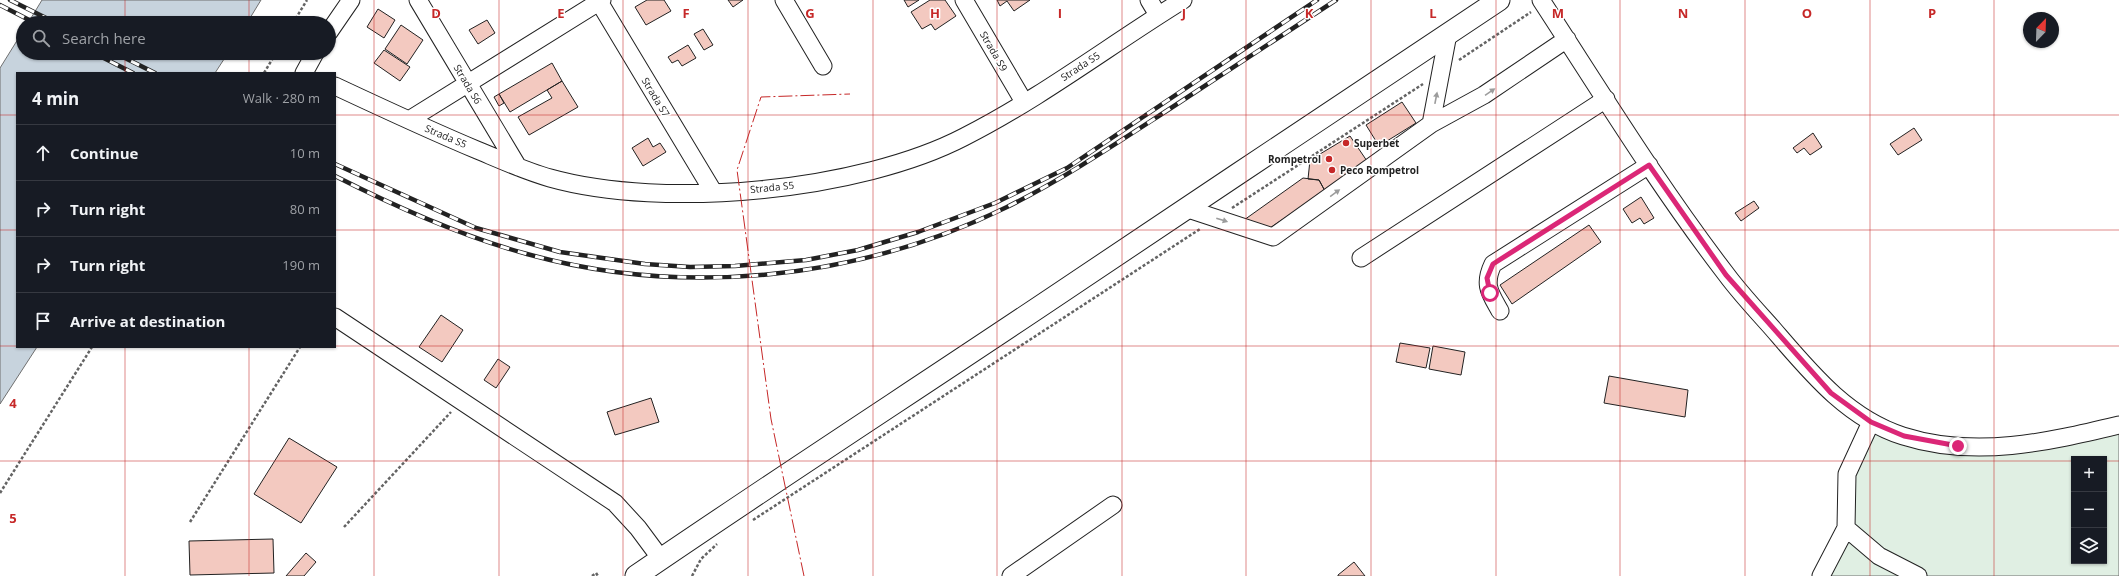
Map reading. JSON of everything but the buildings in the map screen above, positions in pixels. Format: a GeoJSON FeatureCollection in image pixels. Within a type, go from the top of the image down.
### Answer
{"type":"FeatureCollection","features":[{"type":"Feature","properties":{"kind":"main road"},"geometry":{"type":"LineString","coordinates":[[641,575],[661,558],[1499,0]]}},
{"type":"Feature","properties":{"kind":"street"},"geometry":{"type":"LineString","coordinates":[[336,22],[351,0]]}},
{"type":"Feature","properties":{"kind":"street","name":"Strada S6"},"geometry":{"type":"LineString","coordinates":[[418,0],[518,167]]}},
{"type":"Feature","properties":{"kind":"street"},"geometry":{"type":"LineString","coordinates":[[784,0],[823,66]]}},
{"type":"Feature","properties":{"kind":"street","name":"Strada S9"},"geometry":{"type":"LineString","coordinates":[[964,0],[1024,102]]}},
{"type":"Feature","properties":{"kind":"street"},"geometry":{"type":"LineString","coordinates":[[1149,0],[1158,15]]}},
{"type":"Feature","properties":{"kind":"street","name":"Strada S5"},"geometry":{"type":"LineString","coordinates":[[336,86],[518,167],[550,178],[594,188],[637,192],[714,193],[786,187],[861,174],[918,157],[964,137],[1024,102],[1183,0]]}},
{"type":"Feature","properties":{"kind":"street"},"geometry":{"type":"LineString","coordinates":[[409,120],[600,1]]}},
{"type":"Feature","properties":{"kind":"street","name":"Strada S7"},"geometry":{"type":"LineString","coordinates":[[600,1],[714,193]]}},
{"type":"Feature","properties":{"kind":"street"},"geometry":{"type":"LineString","coordinates":[[1542,2],[1649,165],[1726,275],[1831,393],[1871,422],[1904,436],[1958,446],[1980,448],[2046,442],[2119,425]]}},
{"type":"Feature","properties":{"kind":"street"},"geometry":{"type":"LineString","coordinates":[[1431,124],[1448,34]]}},
{"type":"Feature","properties":{"kind":"street"},"geometry":{"type":"LineString","coordinates":[[1185,208],[1273,237],[1431,124],[1484,95],[1567,39]]}},
{"type":"Feature","properties":{"kind":"street"},"geometry":{"type":"LineString","coordinates":[[308,72],[312,60]]}},
{"type":"Feature","properties":{"kind":"street"},"geometry":{"type":"LineString","coordinates":[[1361,258],[1606,99]]}},
{"type":"Feature","properties":{"kind":"street"},"geometry":{"type":"LineString","coordinates":[[1500,311],[1490,293],[1487,278],[1493,264],[1649,165]]}},
{"type":"Feature","properties":{"kind":"street"},"geometry":{"type":"LineString","coordinates":[[336,318],[614,504],[638,528],[661,558]]}},
{"type":"Feature","properties":{"kind":"street"},"geometry":{"type":"LineString","coordinates":[[1821,576],[1846,528],[1847,474],[1871,422]]}},
{"type":"Feature","properties":{"kind":"street"},"geometry":{"type":"LineString","coordinates":[[1011,576],[1113,505]]}},
{"type":"Feature","properties":{"kind":"street"},"geometry":{"type":"LineString","coordinates":[[1846,528],[1879,556],[1918,576]]}},
{"type":"Feature","properties":{"kind":"path"},"geometry":{"type":"LineString","coordinates":[[297,16],[306,0]]}},
{"type":"Feature","properties":{"kind":"path"},"geometry":{"type":"LineString","coordinates":[[747,524],[1441,72],[1542,2]]}},
{"type":"Feature","properties":{"kind":"path"},"geometry":{"type":"LineString","coordinates":[[265,72],[272,60]]}},
{"type":"Feature","properties":{"kind":"path"},"geometry":{"type":"LineString","coordinates":[[0,493],[91,348]]}},
{"type":"Feature","properties":{"kind":"path"},"geometry":{"type":"LineString","coordinates":[[190,522],[299,348]]}},
{"type":"Feature","properties":{"kind":"path"},"geometry":{"type":"LineString","coordinates":[[344,527],[461,401]]}},
{"type":"Feature","properties":{"kind":"path"},"geometry":{"type":"LineString","coordinates":[[692,576],[701,559],[720,541]]}},
{"type":"Feature","properties":{"kind":"path"},"geometry":{"type":"LineString","coordinates":[[592,576],[596,573],[598,576]]}},
{"type":"Feature","properties":{"kind":"green space"},"geometry":{"type":"Polygon","coordinates":[[[1871,422],[1957,446],[2119,425],[2119,576],[1821,576],[1846,528],[1847,474],[1871,422]]]}},
{"type":"Feature","properties":{"kind":"shaded area"},"geometry":{"type":"Polygon","coordinates":[[[42,0],[261,0],[251,16],[32,16],[42,0]]]}},
{"type":"Feature","properties":{"kind":"shaded area"},"geometry":{"type":"Polygon","coordinates":[[[16,42],[16,60],[223,60],[216,72],[16,72],[16,348],[36,348],[0,404],[0,68],[16,42]]]}},
{"type":"Feature","properties":{"kind":"railway"},"geometry":{"type":"LineString","coordinates":[[10,0],[42,16]]}},
{"type":"Feature","properties":{"kind":"railway"},"geometry":{"type":"LineString","coordinates":[[336,164],[476,228],[560,252],[645,264],[690,267],[735,266],[806,260],[858,250],[918,232],[995,203],[1067,168],[1317,0]]}},
{"type":"Feature","properties":{"kind":"railway"},"geometry":{"type":"LineString","coordinates":[[336,176],[405,210],[453,230],[502,247],[587,268],[648,275],[710,277],[772,274],[832,265],[892,251],[951,231],[1007,207],[1028,196],[1111,147],[1336,0]]}},
{"type":"Feature","properties":{"kind":"railway"},"geometry":{"type":"LineString","coordinates":[[0,5],[21,16]]}},
{"type":"Feature","properties":{"kind":"railway"},"geometry":{"type":"LineString","coordinates":[[108,60],[131,72]]}},
{"type":"Feature","properties":{"kind":"railway"},"geometry":{"type":"LineString","coordinates":[[129,60],[153,72]]}},
{"type":"Feature","properties":{"kind":"power"},"geometry":{"type":"LineString","coordinates":[[804,576],[771,419],[737,170],[761,97],[850,94]]}},
{"type":"Feature","properties":{"kind":"place","name":"Superbet"},"geometry":{"type":"Point","coordinates":[1346,143]}},
{"type":"Feature","properties":{"kind":"place","name":"Rompetrol"},"geometry":{"type":"Point","coordinates":[1329,159]}},
{"type":"Feature","properties":{"kind":"place","name":"Peco Rompetrol"},"geometry":{"type":"Point","coordinates":[1332,170]}},
{"type":"Feature","properties":{"kind":"route"},"geometry":{"type":"LineString","coordinates":[[1490,293],[1487,278],[1493,264],[1515,252],[1649,165],[1672,200],[1726,275],[1808,369],[1831,393],[1846,406],[1871,422],[1904,436],[1958,446]]}}]}
